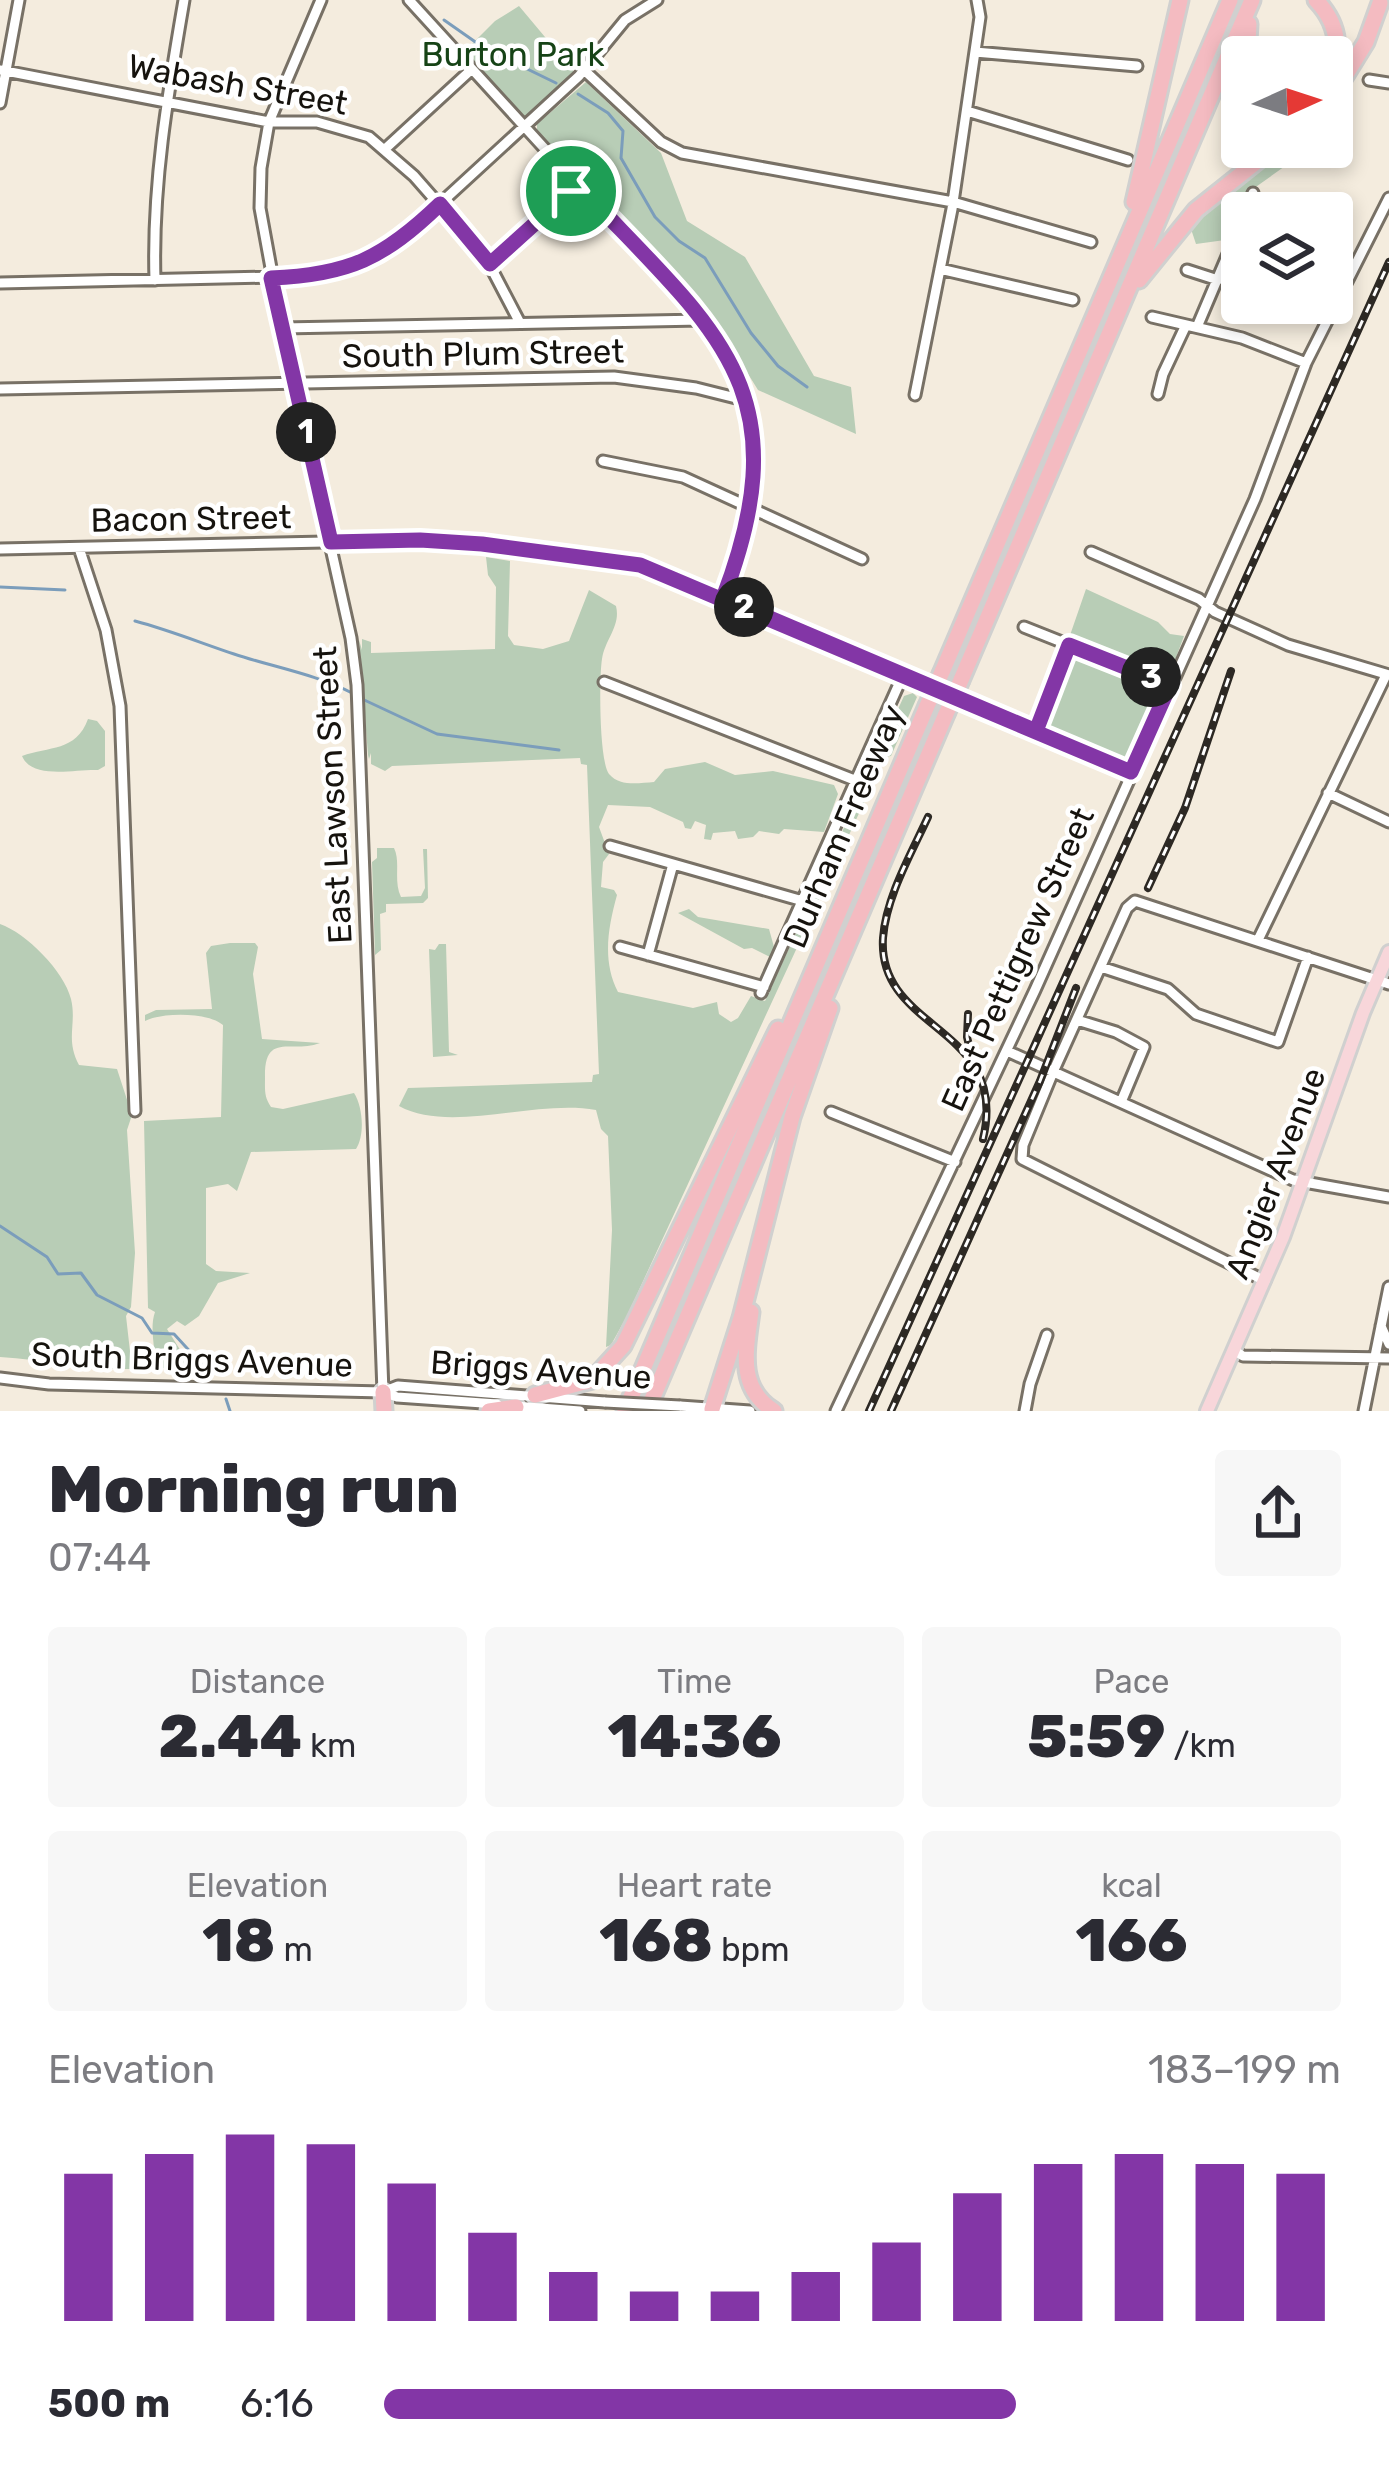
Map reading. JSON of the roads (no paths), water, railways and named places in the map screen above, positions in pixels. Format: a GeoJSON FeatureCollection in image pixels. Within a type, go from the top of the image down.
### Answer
{"type":"FeatureCollection","features":[{"type":"Feature","properties":{"kind":"highway"},"geometry":{"type":"LineString","coordinates":[[1118,262],[1180,0]]}},
{"type":"Feature","properties":{"kind":"highway","name":"Durham Freeway"},"geometry":{"type":"LineString","coordinates":[[623,1411],[1230,0]]}},
{"type":"Feature","properties":{"kind":"highway"},"geometry":{"type":"LineString","coordinates":[[1246,36],[1253,0]]}},
{"type":"Feature","properties":{"kind":"highway","name":"Durham Freeway"},"geometry":{"type":"LineString","coordinates":[[647,1411],[1253,0]]}},
{"type":"Feature","properties":{"kind":"highway"},"geometry":{"type":"LineString","coordinates":[[1316,0],[1336,36]]}},
{"type":"Feature","properties":{"kind":"highway"},"geometry":{"type":"LineString","coordinates":[[1353,63],[1383,4]]}},
{"type":"Feature","properties":{"kind":"highway"},"geometry":{"type":"LineString","coordinates":[[1124,302],[1196,210],[1249,168]]}},
{"type":"Feature","properties":{"kind":"highway"},"geometry":{"type":"LineString","coordinates":[[535,1395],[592,1380],[623,1346],[850,887]]}},
{"type":"Feature","properties":{"kind":"highway"},"geometry":{"type":"LineString","coordinates":[[712,1410],[736,1337],[799,1095],[860,914]]}},
{"type":"Feature","properties":{"kind":"highway"},"geometry":{"type":"LineString","coordinates":[[765,1222],[746,1375],[757,1399],[774,1411]]}},
{"type":"Feature","properties":{"kind":"highway"},"geometry":{"type":"LineString","coordinates":[[383,1392],[384,1411]]}},
{"type":"Feature","properties":{"kind":"highway"},"geometry":{"type":"LineString","coordinates":[[489,1411],[517,1407]]}},
{"type":"Feature","properties":{"kind":"main road","name":"Angier Avenue"},"geometry":{"type":"LineString","coordinates":[[1207,1411],[1304,1183],[1382,982],[1389,952]]}},
{"type":"Feature","properties":{"kind":"street"},"geometry":{"type":"LineString","coordinates":[[0,104],[19,0]]}},
{"type":"Feature","properties":{"kind":"street"},"geometry":{"type":"LineString","coordinates":[[155,280],[155,199],[184,0]]}},
{"type":"Feature","properties":{"kind":"street","name":"East Lawson Street"},"geometry":{"type":"LineString","coordinates":[[322,0],[269,122],[260,208],[271,278],[352,638],[383,1392]]}},
{"type":"Feature","properties":{"kind":"street"},"geometry":{"type":"LineString","coordinates":[[409,0],[729,356],[748,401],[754,437],[750,505],[742,546],[723,598]]}},
{"type":"Feature","properties":{"kind":"street"},"geometry":{"type":"LineString","coordinates":[[0,283],[318,276],[361,264],[406,236],[584,70],[625,20],[657,0]]}},
{"type":"Feature","properties":{"kind":"street"},"geometry":{"type":"LineString","coordinates":[[915,395],[953,202],[980,17],[977,0]]}},
{"type":"Feature","properties":{"kind":"street"},"geometry":{"type":"LineString","coordinates":[[974,52],[1137,66]]}},
{"type":"Feature","properties":{"kind":"street"},"geometry":{"type":"LineString","coordinates":[[385,149],[472,69]]}},
{"type":"Feature","properties":{"kind":"street","name":"Wabash Street"},"geometry":{"type":"LineString","coordinates":[[3,70],[269,122],[340,126],[369,137],[440,204],[490,264],[520,323]]}},
{"type":"Feature","properties":{"kind":"street"},"geometry":{"type":"LineString","coordinates":[[584,70],[676,151],[953,202],[1091,242]]}},
{"type":"Feature","properties":{"kind":"street"},"geometry":{"type":"LineString","coordinates":[[1369,80],[1389,83]]}},
{"type":"Feature","properties":{"kind":"street"},"geometry":{"type":"LineString","coordinates":[[967,110],[1128,160]]}},
{"type":"Feature","properties":{"kind":"street"},"geometry":{"type":"LineString","coordinates":[[490,264],[578,185]]}},
{"type":"Feature","properties":{"kind":"street","name":"East Pettigrew Street"},"geometry":{"type":"LineString","coordinates":[[1353,262],[1389,198]]}},
{"type":"Feature","properties":{"kind":"street"},"geometry":{"type":"LineString","coordinates":[[940,269],[1073,300]]}},
{"type":"Feature","properties":{"kind":"street"},"geometry":{"type":"LineString","coordinates":[[1187,270],[1218,280]]}},
{"type":"Feature","properties":{"kind":"street"},"geometry":{"type":"LineString","coordinates":[[1158,394],[1163,374],[1221,273]]}},
{"type":"Feature","properties":{"kind":"street"},"geometry":{"type":"LineString","coordinates":[[1152,317],[1242,338],[1306,363]]}},
{"type":"Feature","properties":{"kind":"street"},"geometry":{"type":"LineString","coordinates":[[282,328],[701,320]]}},
{"type":"Feature","properties":{"kind":"street","name":"East Pettigrew Street"},"geometry":{"type":"LineString","coordinates":[[836,1411],[1007,1052],[1257,494],[1322,324]]}},
{"type":"Feature","properties":{"kind":"street","name":"South Plum Street"},"geometry":{"type":"LineString","coordinates":[[0,389],[614,376],[748,401]]}},
{"type":"Feature","properties":{"kind":"street"},"geometry":{"type":"LineString","coordinates":[[603,461],[669,472],[862,560]]}},
{"type":"Feature","properties":{"kind":"street","name":"Bacon Street"},"geometry":{"type":"LineString","coordinates":[[0,549],[440,541],[620,561],[664,573],[1131,772]]}},
{"type":"Feature","properties":{"kind":"street"},"geometry":{"type":"LineString","coordinates":[[79,548],[110,646],[121,722],[135,1111]]}},
{"type":"Feature","properties":{"kind":"street"},"geometry":{"type":"LineString","coordinates":[[1091,552],[1288,645],[1388,675],[1258,940]]}},
{"type":"Feature","properties":{"kind":"street"},"geometry":{"type":"LineString","coordinates":[[1024,627],[1170,685]]}},
{"type":"Feature","properties":{"kind":"street"},"geometry":{"type":"LineString","coordinates":[[1036,731],[1069,645]]}},
{"type":"Feature","properties":{"kind":"street"},"geometry":{"type":"LineString","coordinates":[[620,947],[763,990],[903,675]]}},
{"type":"Feature","properties":{"kind":"street"},"geometry":{"type":"LineString","coordinates":[[604,682],[857,781]]}},
{"type":"Feature","properties":{"kind":"street"},"geometry":{"type":"LineString","coordinates":[[1328,793],[1389,822]]}},
{"type":"Feature","properties":{"kind":"street"},"geometry":{"type":"LineString","coordinates":[[610,845],[803,901]]}},
{"type":"Feature","properties":{"kind":"street"},"geometry":{"type":"LineString","coordinates":[[648,955],[674,864]]}},
{"type":"Feature","properties":{"kind":"street"},"geometry":{"type":"LineString","coordinates":[[1265,1281],[1022,1159],[1021,1152],[1127,908],[1135,901],[1382,982]]}},
{"type":"Feature","properties":{"kind":"street"},"geometry":{"type":"LineString","coordinates":[[1102,967],[1168,988],[1196,1014],[1278,1042],[1308,957]]}},
{"type":"Feature","properties":{"kind":"street"},"geometry":{"type":"LineString","coordinates":[[1077,1020],[1144,1047],[1121,1102]]}},
{"type":"Feature","properties":{"kind":"street"},"geometry":{"type":"LineString","coordinates":[[1007,1052],[1304,1183],[1389,1197]]}},
{"type":"Feature","properties":{"kind":"street"},"geometry":{"type":"LineString","coordinates":[[831,1112],[955,1162]]}},
{"type":"Feature","properties":{"kind":"street"},"geometry":{"type":"LineString","coordinates":[[1364,1411],[1389,1287]]}},
{"type":"Feature","properties":{"kind":"street"},"geometry":{"type":"LineString","coordinates":[[1382,1326],[1389,1344]]}},
{"type":"Feature","properties":{"kind":"street"},"geometry":{"type":"LineString","coordinates":[[1025,1411],[1048,1335]]}},
{"type":"Feature","properties":{"kind":"street"},"geometry":{"type":"LineString","coordinates":[[1235,1351],[1243,1356],[1389,1358]]}},
{"type":"Feature","properties":{"kind":"street","name":"South Briggs Avenue"},"geometry":{"type":"LineString","coordinates":[[0,1378],[49,1384],[383,1392]]}},
{"type":"Feature","properties":{"kind":"street","name":"Briggs Avenue"},"geometry":{"type":"LineString","coordinates":[[383,1392],[398,1386],[750,1411]]}},
{"type":"Feature","properties":{"kind":"street","name":"Briggs Avenue"},"geometry":{"type":"LineString","coordinates":[[383,1392],[580,1411]]}},
{"type":"Feature","properties":{"kind":"waterway"},"geometry":{"type":"LineString","coordinates":[[444,20],[484,48],[556,83]]}},
{"type":"Feature","properties":{"kind":"waterway"},"geometry":{"type":"LineString","coordinates":[[578,94],[608,113],[623,131],[621,158],[655,217],[705,258],[751,333],[778,366],[807,387]]}},
{"type":"Feature","properties":{"kind":"waterway"},"geometry":{"type":"LineString","coordinates":[[0,587],[65,590]]}},
{"type":"Feature","properties":{"kind":"waterway"},"geometry":{"type":"LineString","coordinates":[[135,621],[352,693]]}},
{"type":"Feature","properties":{"kind":"waterway"},"geometry":{"type":"LineString","coordinates":[[360,698],[437,734],[559,750]]}},
{"type":"Feature","properties":{"kind":"waterway"},"geometry":{"type":"LineString","coordinates":[[0,1226],[47,1257],[58,1274],[81,1273],[97,1295],[142,1318],[152,1333],[174,1334],[207,1370]]}},
{"type":"Feature","properties":{"kind":"waterway"},"geometry":{"type":"LineString","coordinates":[[226,1399],[230,1411]]}},
{"type":"Feature","properties":{"kind":"railway"},"geometry":{"type":"LineString","coordinates":[[869,1411],[1389,262]]}},
{"type":"Feature","properties":{"kind":"railway"},"geometry":{"type":"LineString","coordinates":[[1148,888],[1185,808],[1231,671]]}},
{"type":"Feature","properties":{"kind":"railway"},"geometry":{"type":"LineString","coordinates":[[928,817],[889,907],[883,938],[887,969],[900,993],[962,1050],[978,1073],[986,1101],[983,1139]]}},
{"type":"Feature","properties":{"kind":"railway"},"geometry":{"type":"LineString","coordinates":[[891,1411],[1040,1081],[1076,988]]}},
{"type":"Feature","properties":{"kind":"railway"},"geometry":{"type":"LineString","coordinates":[[968,1014],[972,1058]]}},
{"type":"Feature","properties":{"kind":"park label","name":"Burton Park"},"geometry":{"type":"Point","coordinates":[513,54]}}]}
